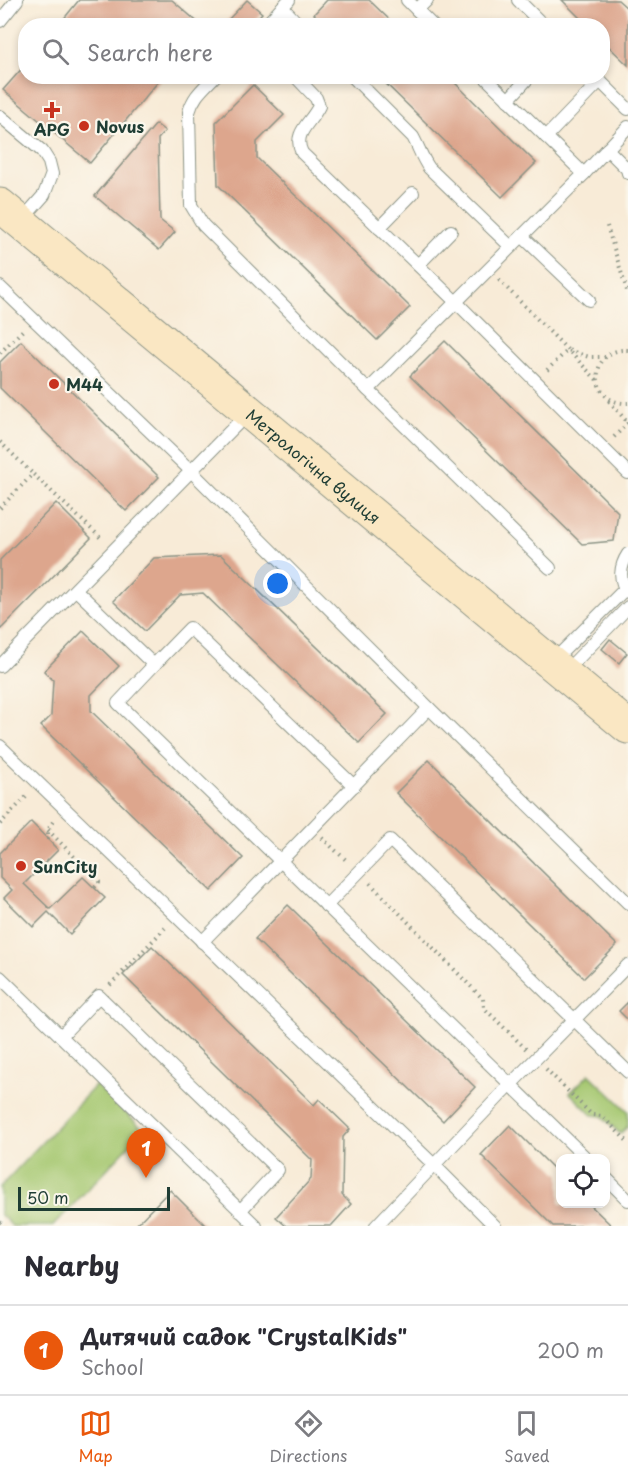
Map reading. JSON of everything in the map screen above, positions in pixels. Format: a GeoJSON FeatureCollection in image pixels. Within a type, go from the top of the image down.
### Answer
{"type":"FeatureCollection","features":[{"type":"Feature","properties":{"kind":"street","name":"Метрологічна вулиця"},"geometry":{"type":"LineString","coordinates":[[10,214],[628,727]]}},
{"type":"Feature","properties":{"kind":"lane"},"geometry":{"type":"LineString","coordinates":[[0,21],[17,0]]}},
{"type":"Feature","properties":{"kind":"lane"},"geometry":{"type":"LineString","coordinates":[[407,0],[425,18]]}},
{"type":"Feature","properties":{"kind":"lane"},"geometry":{"type":"LineString","coordinates":[[417,10],[427,0]]}},
{"type":"Feature","properties":{"kind":"lane"},"geometry":{"type":"LineString","coordinates":[[518,0],[536,18]]}},
{"type":"Feature","properties":{"kind":"lane"},"geometry":{"type":"LineString","coordinates":[[273,18],[286,4],[295,18]]}},
{"type":"Feature","properties":{"kind":"lane"},"geometry":{"type":"LineString","coordinates":[[207,84],[192,101],[189,112],[191,205],[203,225],[550,568]]}},
{"type":"Feature","properties":{"kind":"lane"},"geometry":{"type":"LineString","coordinates":[[303,84],[316,98],[319,106],[316,114],[304,127],[299,137],[302,153],[628,473]]}},
{"type":"Feature","properties":{"kind":"lane"},"geometry":{"type":"LineString","coordinates":[[360,84],[413,137],[429,168],[511,247]]}},
{"type":"Feature","properties":{"kind":"lane"},"geometry":{"type":"LineString","coordinates":[[492,84],[584,174]]}},
{"type":"Feature","properties":{"kind":"lane"},"geometry":{"type":"LineString","coordinates":[[508,100],[523,84]]}},
{"type":"Feature","properties":{"kind":"lane"},"geometry":{"type":"LineString","coordinates":[[546,137],[594,84]]}},
{"type":"Feature","properties":{"kind":"lane"},"geometry":{"type":"LineString","coordinates":[[603,84],[628,109]]}},
{"type":"Feature","properties":{"kind":"lane"},"geometry":{"type":"LineString","coordinates":[[0,116],[42,151],[49,162],[52,174],[44,195],[10,214]]}},
{"type":"Feature","properties":{"kind":"lane"},"geometry":{"type":"LineString","coordinates":[[368,390],[628,127]]}},
{"type":"Feature","properties":{"kind":"lane"},"geometry":{"type":"LineString","coordinates":[[607,150],[628,172]]}},
{"type":"Feature","properties":{"kind":"lane"},"geometry":{"type":"LineString","coordinates":[[379,228],[413,193]]}},
{"type":"Feature","properties":{"kind":"lane"},"geometry":{"type":"LineString","coordinates":[[418,265],[451,231]]}},
{"type":"Feature","properties":{"kind":"lane"},"geometry":{"type":"LineString","coordinates":[[522,236],[588,300]]}},
{"type":"Feature","properties":{"kind":"lane"},"geometry":{"type":"LineString","coordinates":[[0,287],[191,471],[628,903]]}},
{"type":"Feature","properties":{"kind":"lane"},"geometry":{"type":"LineString","coordinates":[[0,666],[249,412]]}},
{"type":"Feature","properties":{"kind":"lane"},"geometry":{"type":"LineString","coordinates":[[557,668],[626,590],[621,580],[621,570],[628,554]]}},
{"type":"Feature","properties":{"kind":"lane"},"geometry":{"type":"LineString","coordinates":[[76,590],[154,665]]}},
{"type":"Feature","properties":{"kind":"lane"},"geometry":{"type":"LineString","coordinates":[[557,668],[628,607]]}},
{"type":"Feature","properties":{"kind":"lane"},"geometry":{"type":"LineString","coordinates":[[354,786],[190,628],[118,703],[582,1154]]}},
{"type":"Feature","properties":{"kind":"lane"},"geometry":{"type":"LineString","coordinates":[[202,942],[429,708]]}},
{"type":"Feature","properties":{"kind":"lane"},"geometry":{"type":"LineString","coordinates":[[0,746],[495,1226]]}},
{"type":"Feature","properties":{"kind":"lane"},"geometry":{"type":"LineString","coordinates":[[326,906],[390,840],[628,1072]]}},
{"type":"Feature","properties":{"kind":"lane"},"geometry":{"type":"LineString","coordinates":[[376,1226],[628,965]]}},
{"type":"Feature","properties":{"kind":"lane"},"geometry":{"type":"LineString","coordinates":[[0,977],[256,1226]]}},
{"type":"Feature","properties":{"kind":"lane"},"geometry":{"type":"LineString","coordinates":[[61,1036],[99,996],[278,1170],[240,1211]]}},
{"type":"Feature","properties":{"kind":"lane"},"geometry":{"type":"LineString","coordinates":[[610,1182],[628,1200]]}},
{"type":"Feature","properties":{"kind":"path"},"geometry":{"type":"LineString","coordinates":[[607,226],[628,294]]}},
{"type":"Feature","properties":{"kind":"path"},"geometry":{"type":"LineString","coordinates":[[498,280],[597,380],[604,395],[628,423]]}},
{"type":"Feature","properties":{"kind":"path"},"geometry":{"type":"LineString","coordinates":[[0,353],[33,319]]}},
{"type":"Feature","properties":{"kind":"path"},"geometry":{"type":"LineString","coordinates":[[568,350],[589,357],[606,357]]}},
{"type":"Feature","properties":{"kind":"path"},"geometry":{"type":"LineString","coordinates":[[536,381],[568,350]]}},
{"type":"Feature","properties":{"kind":"path"},"geometry":{"type":"LineString","coordinates":[[597,380],[601,363],[606,357],[613,352],[628,350]]}},
{"type":"Feature","properties":{"kind":"path"},"geometry":{"type":"LineString","coordinates":[[604,395],[612,401],[621,404],[628,403]]}},
{"type":"Feature","properties":{"kind":"path"},"geometry":{"type":"LineString","coordinates":[[0,442],[114,550]]}},
{"type":"Feature","properties":{"kind":"path"},"geometry":{"type":"LineString","coordinates":[[0,508],[33,474]]}},
{"type":"Feature","properties":{"kind":"path"},"geometry":{"type":"LineString","coordinates":[[0,824],[39,784]]}},
{"type":"Feature","properties":{"kind":"path"},"geometry":{"type":"LineString","coordinates":[[313,829],[359,872],[483,999],[484,1008],[592,1115],[602,1116],[628,1142]]}},
{"type":"Feature","properties":{"kind":"path"},"geometry":{"type":"LineString","coordinates":[[48,830],[99,882],[94,888]]}},
{"type":"Feature","properties":{"kind":"path"},"geometry":{"type":"LineString","coordinates":[[99,996],[166,926]]}},
{"type":"Feature","properties":{"kind":"path"},"geometry":{"type":"LineString","coordinates":[[0,1222],[4,1226]]}},
{"type":"Feature","properties":{"kind":"green space"},"geometry":{"type":"Polygon","coordinates":[[[589,1074],[628,1111],[628,1126],[620,1134],[602,1116],[592,1115],[570,1093],[589,1074]]]}},
{"type":"Feature","properties":{"kind":"green space"},"geometry":{"type":"Polygon","coordinates":[[[96,1085],[144,1130],[53,1226],[12,1226],[0,1214],[0,1187],[96,1085]]]}},
{"type":"Feature","properties":{"kind":"building"},"geometry":{"type":"Polygon","coordinates":[[[79,0],[172,0],[193,18],[64,18],[79,0]]]}},
{"type":"Feature","properties":{"kind":"building"},"geometry":{"type":"Polygon","coordinates":[[[247,0],[262,13],[257,18],[230,18],[247,0]]]}},
{"type":"Feature","properties":{"kind":"building"},"geometry":{"type":"Polygon","coordinates":[[[327,0],[369,0],[388,18],[318,18],[314,14],[327,0]]]}},
{"type":"Feature","properties":{"kind":"building"},"geometry":{"type":"Polygon","coordinates":[[[562,0],[618,0],[628,9],[628,65],[610,48],[610,18],[580,18],[562,0]]]}},
{"type":"Feature","properties":{"kind":"building","name":"Novus"},"geometry":{"type":"Polygon","coordinates":[[[18,73],[18,84],[156,84],[90,163],[3,90],[18,73]]]}},
{"type":"Feature","properties":{"kind":"building"},"geometry":{"type":"Polygon","coordinates":[[[386,84],[456,84],[536,163],[502,197],[386,84]]]}},
{"type":"Feature","properties":{"kind":"building"},"geometry":{"type":"Polygon","coordinates":[[[253,85],[284,115],[257,142],[257,158],[410,307],[377,340],[218,185],[216,122],[253,85]]]}},
{"type":"Feature","properties":{"kind":"building"},"geometry":{"type":"Polygon","coordinates":[[[156,124],[165,131],[158,139],[160,220],[175,232],[159,250],[95,196],[156,124]]]}},
{"type":"Feature","properties":{"kind":"building"},"geometry":{"type":"Polygon","coordinates":[[[21,341],[159,477],[126,511],[0,388],[0,362],[21,341]]]}},
{"type":"Feature","properties":{"kind":"building"},"geometry":{"type":"Polygon","coordinates":[[[445,341],[618,512],[614,541],[582,544],[410,376],[445,341]]]}},
{"type":"Feature","properties":{"kind":"building"},"geometry":{"type":"Polygon","coordinates":[[[56,503],[91,538],[0,630],[0,560],[56,503]]]}},
{"type":"Feature","properties":{"kind":"building"},"geometry":{"type":"Polygon","coordinates":[[[221,555],[387,714],[359,743],[203,593],[180,595],[145,631],[113,601],[154,558],[221,555]]]}},
{"type":"Feature","properties":{"kind":"building"},"geometry":{"type":"Polygon","coordinates":[[[83,631],[119,666],[91,695],[91,711],[243,858],[211,891],[41,726],[51,716],[53,680],[44,671],[83,631]]]}},
{"type":"Feature","properties":{"kind":"building"},"geometry":{"type":"Polygon","coordinates":[[[610,639],[627,653],[619,663],[602,649],[610,639]]]}},
{"type":"Feature","properties":{"kind":"building"},"geometry":{"type":"Polygon","coordinates":[[[429,760],[617,945],[584,978],[396,793],[429,760]]]}},
{"type":"Feature","properties":{"kind":"building"},"geometry":{"type":"Polygon","coordinates":[[[31,822],[58,850],[24,884],[50,909],[83,877],[105,898],[70,934],[48,912],[33,927],[4,898],[12,890],[0,878],[0,853],[31,822]]]}},
{"type":"Feature","properties":{"kind":"building"},"geometry":{"type":"Polygon","coordinates":[[[288,905],[475,1087],[443,1121],[255,939],[288,905]]]}},
{"type":"Feature","properties":{"kind":"building"},"geometry":{"type":"Polygon","coordinates":[[[152,946],[314,1105],[319,1099],[350,1129],[343,1137],[342,1195],[351,1204],[331,1226],[286,1226],[276,1217],[311,1179],[312,1160],[123,975],[152,946]]]}},
{"type":"Feature","properties":{"kind":"building"},"geometry":{"type":"Polygon","coordinates":[[[628,1002],[628,1020],[619,1011],[628,1002]]]}},
{"type":"Feature","properties":{"kind":"building"},"geometry":{"type":"Polygon","coordinates":[[[510,1125],[556,1171],[556,1208],[593,1208],[612,1226],[553,1226],[481,1155],[510,1125]]]}},
{"type":"Feature","properties":{"kind":"building"},"geometry":{"type":"Polygon","coordinates":[[[170,1190],[206,1226],[135,1226],[170,1190]]]}},
{"type":"Feature","properties":{"kind":"place","name":"APG"},"geometry":{"type":"Point","coordinates":[52,110]}},
{"type":"Feature","properties":{"kind":"place","name":"Novus"},"geometry":{"type":"Point","coordinates":[84,126]}},
{"type":"Feature","properties":{"kind":"place","name":"M44"},"geometry":{"type":"Point","coordinates":[54,384]}},
{"type":"Feature","properties":{"kind":"place","name":"SunCity"},"geometry":{"type":"Point","coordinates":[21,866]}},
{"type":"Feature","properties":{"kind":"place","name":"Дитячий садок \"CrystalKids\""},"geometry":{"type":"Point","coordinates":[146,1178]}}]}
